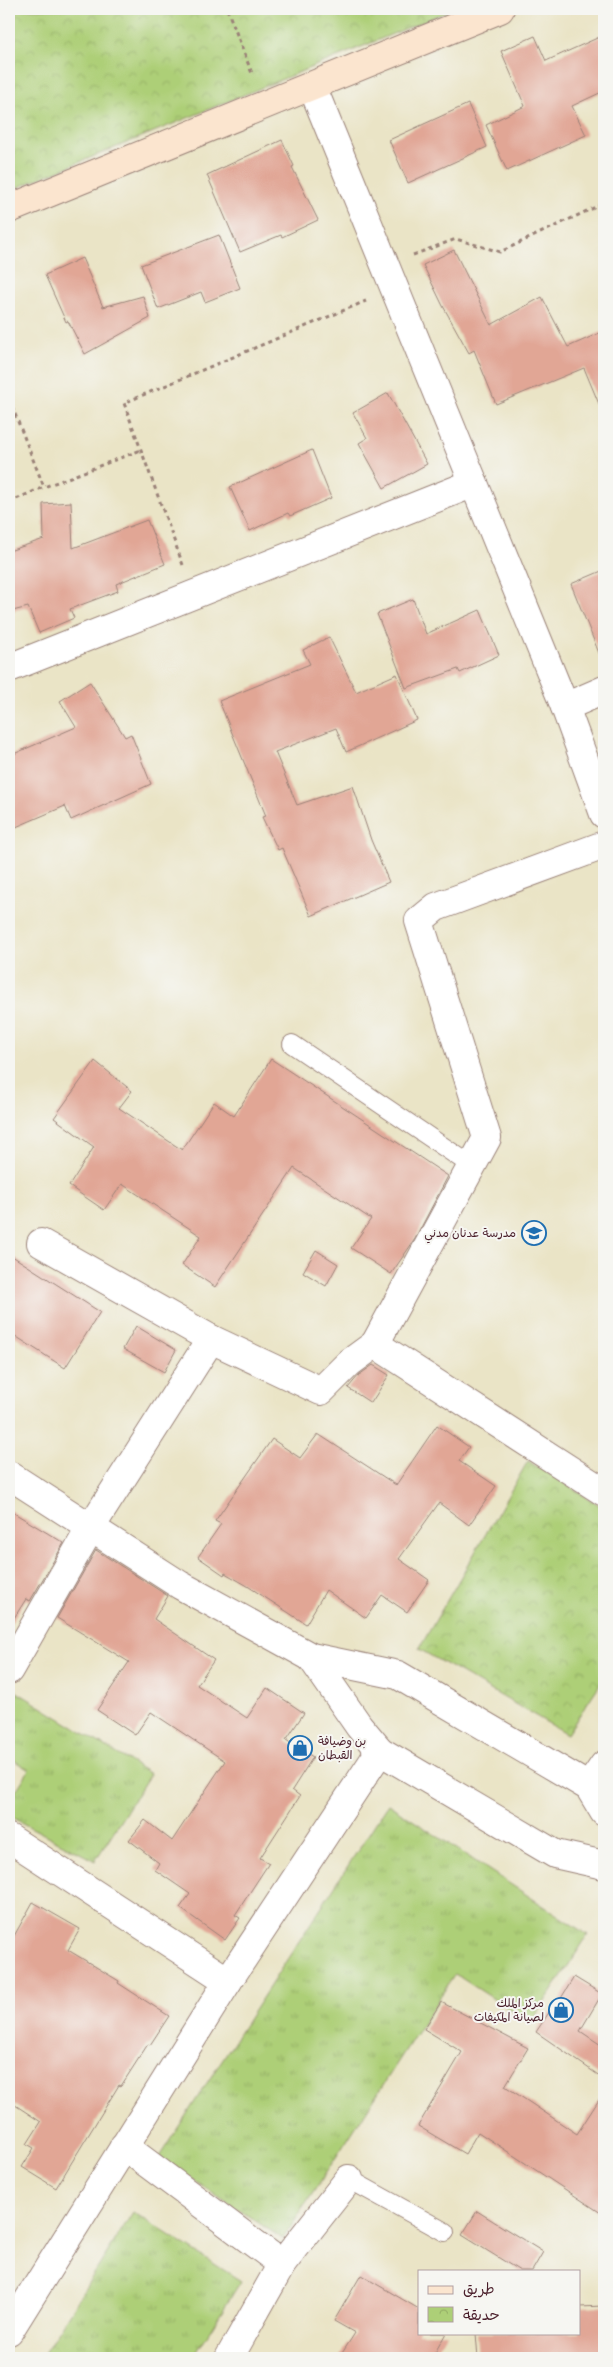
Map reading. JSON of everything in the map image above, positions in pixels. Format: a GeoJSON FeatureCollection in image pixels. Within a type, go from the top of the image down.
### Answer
{"type":"FeatureCollection","features":[{"type":"Feature","properties":{"kind":"street"},"geometry":{"type":"LineString","coordinates":[[9,209],[500,9]]}},
{"type":"Feature","properties":{"kind":"street"},"geometry":{"type":"LineString","coordinates":[[312,86],[565,707],[604,814]]}},
{"type":"Feature","properties":{"kind":"street"},"geometry":{"type":"LineString","coordinates":[[9,668],[474,483]]}},
{"type":"Feature","properties":{"kind":"street"},"geometry":{"type":"LineString","coordinates":[[565,707],[604,690]]}},
{"type":"Feature","properties":{"kind":"street"},"geometry":{"type":"LineString","coordinates":[[41,1243],[211,1339],[321,1391],[349,1363],[375,1344],[487,1138],[419,921],[436,907],[604,845]]}},
{"type":"Feature","properties":{"kind":"street"},"geometry":{"type":"LineString","coordinates":[[9,1670],[91,1527],[211,1339]]}},
{"type":"Feature","properties":{"kind":"street"},"geometry":{"type":"LineString","coordinates":[[375,1344],[604,1492]]}},
{"type":"Feature","properties":{"kind":"street"},"geometry":{"type":"LineString","coordinates":[[9,1475],[180,1585],[312,1656],[398,1675],[597,1776],[604,1812]]}},
{"type":"Feature","properties":{"kind":"street"},"geometry":{"type":"LineString","coordinates":[[312,1656],[359,1726],[380,1750],[555,1854],[604,1865]]}},
{"type":"Feature","properties":{"kind":"street"},"geometry":{"type":"LineString","coordinates":[[9,2331],[228,1981],[380,1750]]}},
{"type":"Feature","properties":{"kind":"street"},"geometry":{"type":"LineString","coordinates":[[9,1838],[228,1981]]}},
{"type":"Feature","properties":{"kind":"street"},"geometry":{"type":"LineString","coordinates":[[124,2146],[282,2264]]}},
{"type":"Feature","properties":{"kind":"street"},"geometry":{"type":"LineString","coordinates":[[229,2358],[282,2264],[349,2179]]}},
{"type":"Feature","properties":{"kind":"lane"},"geometry":{"type":"LineString","coordinates":[[292,1044],[472,1166]]}},
{"type":"Feature","properties":{"kind":"lane"},"geometry":{"type":"LineString","coordinates":[[349,2179],[445,2232]]}},
{"type":"Feature","properties":{"kind":"path"},"geometry":{"type":"LineString","coordinates":[[227,9],[264,105]]}},
{"type":"Feature","properties":{"kind":"path"},"geometry":{"type":"LineString","coordinates":[[194,594],[124,403],[390,277],[456,240],[500,252],[604,203]]}},
{"type":"Feature","properties":{"kind":"path"},"geometry":{"type":"LineString","coordinates":[[9,399],[44,486]]}},
{"type":"Feature","properties":{"kind":"path"},"geometry":{"type":"LineString","coordinates":[[9,502],[44,486],[141,450]]}},
{"type":"Feature","properties":{"kind":"green space"},"geometry":{"type":"Polygon","coordinates":[[[9,9],[454,9],[9,191],[9,9]]]}},
{"type":"Feature","properties":{"kind":"green space"},"geometry":{"type":"Polygon","coordinates":[[[528,1461],[604,1508],[604,1678],[567,1734],[419,1649],[528,1461]]]}},
{"type":"Feature","properties":{"kind":"green space"},"geometry":{"type":"Polygon","coordinates":[[[9,1687],[150,1774],[95,1861],[9,1816],[9,1802],[29,1770],[9,1757],[9,1687]]]}},
{"type":"Feature","properties":{"kind":"green space"},"geometry":{"type":"Polygon","coordinates":[[[388,1804],[588,1935],[531,2023],[455,1974],[283,2239],[159,2157],[388,1804]]]}},
{"type":"Feature","properties":{"kind":"green space"},"geometry":{"type":"Polygon","coordinates":[[[133,2212],[241,2281],[193,2358],[41,2358],[133,2212]]]}},
{"type":"Feature","properties":{"kind":"building"},"geometry":{"type":"Polygon","coordinates":[[[604,35],[604,91],[572,106],[586,135],[507,171],[486,125],[525,106],[501,51],[535,36],[546,61],[604,35]]]}},
{"type":"Feature","properties":{"kind":"building"},"geometry":{"type":"Polygon","coordinates":[[[468,104],[487,147],[408,183],[389,140],[468,104]]]}},
{"type":"Feature","properties":{"kind":"building"},"geometry":{"type":"Polygon","coordinates":[[[282,140],[294,166],[292,167],[318,220],[282,237],[281,235],[240,252],[207,175],[282,140]]]}},
{"type":"Feature","properties":{"kind":"building"},"geometry":{"type":"Polygon","coordinates":[[[219,235],[240,288],[205,302],[201,292],[158,309],[141,265],[219,235]]]}},
{"type":"Feature","properties":{"kind":"building"},"geometry":{"type":"Polygon","coordinates":[[[454,250],[491,325],[542,297],[568,347],[604,331],[604,416],[584,368],[496,404],[474,350],[469,353],[423,265],[454,250]]]}},
{"type":"Feature","properties":{"kind":"building"},"geometry":{"type":"Polygon","coordinates":[[[82,258],[103,307],[143,296],[150,318],[85,354],[68,321],[66,322],[45,275],[82,258]]]}},
{"type":"Feature","properties":{"kind":"building"},"geometry":{"type":"Polygon","coordinates":[[[388,393],[427,464],[384,488],[359,443],[367,438],[353,413],[388,393]]]}},
{"type":"Feature","properties":{"kind":"building"},"geometry":{"type":"Polygon","coordinates":[[[312,450],[331,498],[290,516],[288,513],[250,531],[230,487],[312,450]]]}},
{"type":"Feature","properties":{"kind":"building"},"geometry":{"type":"Polygon","coordinates":[[[71,502],[73,548],[147,520],[165,564],[116,584],[118,591],[70,609],[74,618],[39,633],[28,607],[9,612],[9,551],[44,539],[43,504],[71,502]]]}},
{"type":"Feature","properties":{"kind":"building"},"geometry":{"type":"Polygon","coordinates":[[[604,570],[604,663],[603,663],[571,584],[604,570]]]}},
{"type":"Feature","properties":{"kind":"building"},"geometry":{"type":"Polygon","coordinates":[[[413,599],[426,634],[480,610],[499,655],[460,673],[458,669],[406,688],[377,614],[413,599]]]}},
{"type":"Feature","properties":{"kind":"building"},"geometry":{"type":"Polygon","coordinates":[[[329,637],[356,692],[397,674],[417,720],[346,752],[336,728],[275,752],[297,805],[353,786],[371,840],[389,882],[311,916],[282,848],[278,850],[262,817],[266,816],[219,701],[310,664],[303,650],[329,637]]]}},
{"type":"Feature","properties":{"kind":"building"},"geometry":{"type":"Polygon","coordinates":[[[90,682],[125,737],[131,734],[151,784],[71,820],[65,806],[9,830],[9,756],[76,727],[60,701],[90,682]]]}},
{"type":"Feature","properties":{"kind":"building"},"geometry":{"type":"Polygon","coordinates":[[[271,1059],[448,1176],[415,1239],[391,1274],[351,1248],[371,1219],[294,1168],[215,1287],[182,1265],[201,1236],[122,1184],[104,1210],[69,1186],[94,1147],[54,1118],[95,1061],[132,1091],[119,1108],[182,1150],[214,1102],[234,1116],[271,1059]]]}},
{"type":"Feature","properties":{"kind":"building"},"geometry":{"type":"Polygon","coordinates":[[[316,1250],[338,1264],[326,1286],[303,1272],[316,1250]]]}},
{"type":"Feature","properties":{"kind":"building"},"geometry":{"type":"Polygon","coordinates":[[[9,1254],[100,1312],[65,1368],[9,1332],[9,1254]]]}},
{"type":"Feature","properties":{"kind":"building"},"geometry":{"type":"Polygon","coordinates":[[[136,1326],[176,1350],[164,1372],[123,1349],[136,1326]]]}},
{"type":"Feature","properties":{"kind":"building"},"geometry":{"type":"Polygon","coordinates":[[[373,1365],[389,1375],[371,1403],[348,1388],[359,1375],[373,1365]]]}},
{"type":"Feature","properties":{"kind":"building"},"geometry":{"type":"Polygon","coordinates":[[[437,1425],[469,1447],[459,1461],[496,1486],[469,1525],[439,1503],[399,1559],[429,1580],[407,1612],[382,1595],[366,1618],[326,1590],[306,1624],[246,1585],[225,1573],[224,1575],[198,1557],[221,1524],[215,1521],[272,1439],[300,1458],[318,1434],[396,1485],[437,1425]]]}},
{"type":"Feature","properties":{"kind":"building"},"geometry":{"type":"Polygon","coordinates":[[[9,1510],[64,1543],[30,1601],[26,1599],[9,1626],[9,1510]]]}},
{"type":"Feature","properties":{"kind":"building"},"geometry":{"type":"Polygon","coordinates":[[[96,1550],[168,1596],[154,1619],[214,1660],[197,1685],[247,1718],[267,1688],[304,1713],[286,1740],[313,1757],[292,1790],[300,1796],[260,1858],[269,1863],[235,1915],[240,1918],[225,1940],[180,1908],[190,1894],[155,1870],[159,1863],[129,1840],[145,1820],[172,1841],[225,1761],[151,1712],[135,1735],[97,1710],[129,1662],[57,1618],[96,1550]]]}},
{"type":"Feature","properties":{"kind":"building"},"geometry":{"type":"Polygon","coordinates":[[[33,1902],[80,1929],[68,1950],[119,1981],[118,1983],[169,2016],[121,2086],[119,2085],[56,2188],[22,2167],[34,2148],[27,2144],[41,2122],[9,2101],[9,1945],[33,1902]]]}},
{"type":"Feature","properties":{"kind":"building"},"geometry":{"type":"Polygon","coordinates":[[[574,1977],[602,1994],[580,2031],[604,2047],[604,2079],[536,2032],[550,2011],[552,2013],[574,1977]]]}},
{"type":"Feature","properties":{"kind":"building"},"geometry":{"type":"Polygon","coordinates":[[[441,2002],[528,2048],[505,2086],[577,2134],[604,2092],[604,2215],[478,2132],[465,2154],[418,2126],[462,2052],[424,2029],[441,2002]]]}},
{"type":"Feature","properties":{"kind":"building"},"geometry":{"type":"Polygon","coordinates":[[[477,2211],[543,2252],[533,2270],[518,2270],[462,2235],[477,2211]]]}},
{"type":"Feature","properties":{"kind":"building"},"geometry":{"type":"Polygon","coordinates":[[[361,2275],[418,2308],[418,2334],[445,2334],[432,2358],[339,2358],[355,2333],[334,2321],[361,2275]]]}},
{"type":"Feature","properties":{"kind":"building"},"geometry":{"type":"Polygon","coordinates":[[[604,2306],[604,2358],[478,2358],[476,2334],[580,2334],[580,2307],[604,2306]]]}},
{"type":"Feature","properties":{"kind":"place","name":"مدرسة عدنان مدني"},"geometry":{"type":"Point","coordinates":[534,1233]}},
{"type":"Feature","properties":{"kind":"place","name":"بن وضيافة القبطان"},"geometry":{"type":"Point","coordinates":[300,1748]}},
{"type":"Feature","properties":{"kind":"place","name":"مركز الملك لصيانة المكيفات"},"geometry":{"type":"Point","coordinates":[561,2010]}}]}
